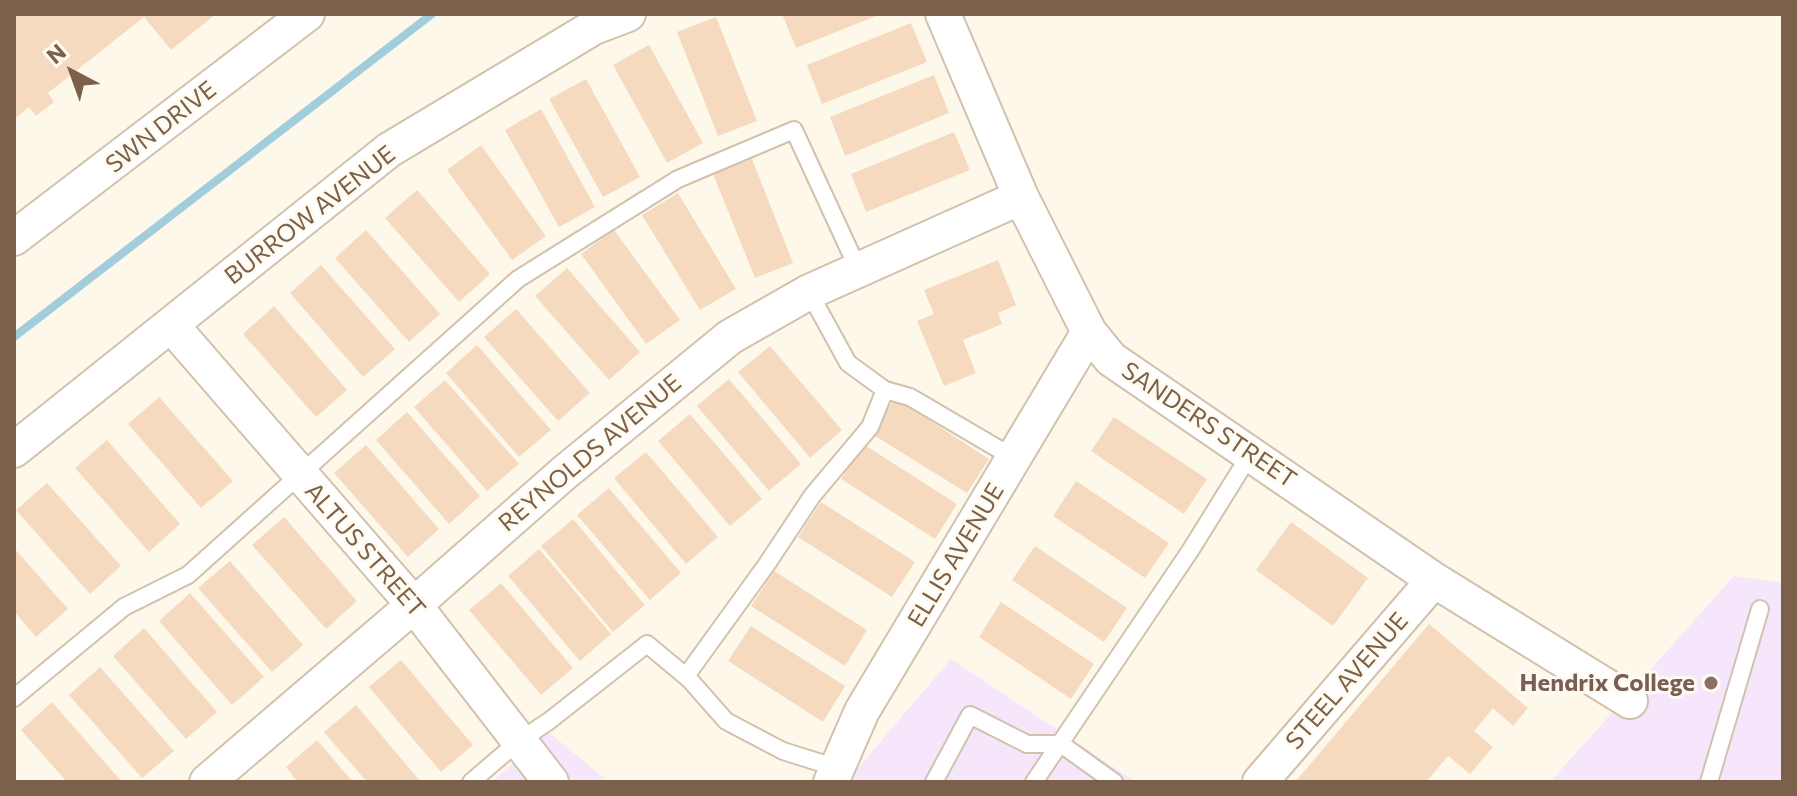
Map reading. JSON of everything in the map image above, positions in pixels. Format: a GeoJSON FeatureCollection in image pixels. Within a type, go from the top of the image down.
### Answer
{"type":"FeatureCollection","features":[{"type":"Feature","properties":{"kind":"street","name":"SWN DRIVE"},"geometry":{"type":"LineString","coordinates":[[14,238],[307,14]]}},
{"type":"Feature","properties":{"kind":"street","name":"BURROW AVENUE"},"geometry":{"type":"LineString","coordinates":[[14,450],[389,150],[594,27],[628,14]]}},
{"type":"Feature","properties":{"kind":"street","name":"SANDERS STREET"},"geometry":{"type":"LineString","coordinates":[[943,14],[1021,197],[1089,332],[1111,359],[1434,580],[1630,701]]}},
{"type":"Feature","properties":{"kind":"street","name":"REYNOLDS AVENUE"},"geometry":{"type":"LineString","coordinates":[[207,782],[564,473],[730,337],[809,292],[1021,197]]}},
{"type":"Feature","properties":{"kind":"street","name":"ALTUS STREET"},"geometry":{"type":"LineString","coordinates":[[171,325],[414,605],[551,782]]}},
{"type":"Feature","properties":{"kind":"street","name":"ELLIS AVENUE"},"geometry":{"type":"LineString","coordinates":[[834,775],[862,711],[1089,332]]}},
{"type":"Feature","properties":{"kind":"street","name":"STEEL AVENUE"},"geometry":{"type":"LineString","coordinates":[[1260,782],[1434,580]]}},
{"type":"Feature","properties":{"kind":"lane"},"geometry":{"type":"LineString","coordinates":[[14,698],[124,607],[188,575],[518,279],[678,179],[794,130],[858,269]]}},
{"type":"Feature","properties":{"kind":"lane"},"geometry":{"type":"LineString","coordinates":[[809,292],[848,363],[885,390],[910,397],[1014,458]]}},
{"type":"Feature","properties":{"kind":"lane"},"geometry":{"type":"LineString","coordinates":[[686,676],[812,496],[870,427],[885,390]]}},
{"type":"Feature","properties":{"kind":"lane"},"geometry":{"type":"LineString","coordinates":[[1034,782],[1190,551],[1251,453]]}},
{"type":"Feature","properties":{"kind":"lane"},"geometry":{"type":"LineString","coordinates":[[1709,782],[1760,609]]}},
{"type":"Feature","properties":{"kind":"lane"},"geometry":{"type":"LineString","coordinates":[[471,782],[519,741],[647,644],[686,676],[726,721],[834,775]]}},
{"type":"Feature","properties":{"kind":"lane"},"geometry":{"type":"LineString","coordinates":[[934,782],[970,715],[1027,744],[1061,744],[1114,782]]}},
{"type":"Feature","properties":{"kind":"shaded area","name":"Hendrix College"},"geometry":{"type":"Polygon","coordinates":[[[1734,576],[1783,583],[1783,782],[1550,782],[1734,576]]]}},
{"type":"Feature","properties":{"kind":"shaded area"},"geometry":{"type":"Polygon","coordinates":[[[951,659],[1136,782],[846,782],[951,659]]]}},
{"type":"Feature","properties":{"kind":"shaded area"},"geometry":{"type":"Polygon","coordinates":[[[548,732],[609,782],[492,782],[548,732]]]}},
{"type":"Feature","properties":{"kind":"building"},"geometry":{"type":"Polygon","coordinates":[[[14,14],[216,14],[171,50],[144,17],[48,93],[54,102],[36,116],[29,107],[14,119],[14,14]]]}},
{"type":"Feature","properties":{"kind":"building"},"geometry":{"type":"Polygon","coordinates":[[[782,14],[881,14],[796,48],[782,14]]]}},
{"type":"Feature","properties":{"kind":"building"},"geometry":{"type":"Polygon","coordinates":[[[716,17],[757,121],[718,136],[677,32],[716,17]]]}},
{"type":"Feature","properties":{"kind":"building"},"geometry":{"type":"Polygon","coordinates":[[[911,23],[927,62],[822,104],[807,65],[911,23]]]}},
{"type":"Feature","properties":{"kind":"building"},"geometry":{"type":"Polygon","coordinates":[[[649,45],[703,143],[667,163],[613,65],[649,45]]]}},
{"type":"Feature","properties":{"kind":"building"},"geometry":{"type":"Polygon","coordinates":[[[934,75],[949,113],[845,156],[830,117],[934,75]]]}},
{"type":"Feature","properties":{"kind":"building"},"geometry":{"type":"Polygon","coordinates":[[[586,79],[640,177],[603,197],[549,99],[586,79]]]}},
{"type":"Feature","properties":{"kind":"building"},"geometry":{"type":"Polygon","coordinates":[[[541,109],[595,207],[559,227],[505,130],[541,109]]]}},
{"type":"Feature","properties":{"kind":"building"},"geometry":{"type":"Polygon","coordinates":[[[954,132],[970,170],[866,212],[851,174],[954,132]]]}},
{"type":"Feature","properties":{"kind":"building"},"geometry":{"type":"Polygon","coordinates":[[[481,145],[546,236],[512,260],[447,170],[481,145]]]}},
{"type":"Feature","properties":{"kind":"building"},"geometry":{"type":"Polygon","coordinates":[[[752,159],[793,263],[755,278],[713,174],[752,159]]]}},
{"type":"Feature","properties":{"kind":"building"},"geometry":{"type":"Polygon","coordinates":[[[417,190],[490,274],[459,302],[385,218],[417,190]]]}},
{"type":"Feature","properties":{"kind":"building"},"geometry":{"type":"Polygon","coordinates":[[[678,193],[736,289],[700,310],[642,215],[678,193]]]}},
{"type":"Feature","properties":{"kind":"building"},"geometry":{"type":"Polygon","coordinates":[[[366,230],[440,314],[409,342],[335,258],[366,230]]]}},
{"type":"Feature","properties":{"kind":"building"},"geometry":{"type":"Polygon","coordinates":[[[614,230],[680,320],[646,344],[581,254],[614,230]]]}},
{"type":"Feature","properties":{"kind":"building"},"geometry":{"type":"Polygon","coordinates":[[[998,260],[1016,305],[998,313],[1002,324],[963,340],[976,373],[944,386],[917,321],[934,314],[924,290],[998,260]]]}},
{"type":"Feature","properties":{"kind":"building"},"geometry":{"type":"Polygon","coordinates":[[[321,265],[395,349],[363,377],[290,293],[321,265]]]}},
{"type":"Feature","properties":{"kind":"building"},"geometry":{"type":"Polygon","coordinates":[[[567,268],[640,352],[609,380],[535,296],[567,268]]]}},
{"type":"Feature","properties":{"kind":"building"},"geometry":{"type":"Polygon","coordinates":[[[274,306],[347,390],[316,417],[243,334],[274,306]]]}},
{"type":"Feature","properties":{"kind":"building"},"geometry":{"type":"Polygon","coordinates":[[[516,309],[590,393],[558,421],[484,337],[516,309]]]}},
{"type":"Feature","properties":{"kind":"building"},"geometry":{"type":"Polygon","coordinates":[[[477,345],[551,430],[519,457],[446,373],[477,345]]]}},
{"type":"Feature","properties":{"kind":"building"},"geometry":{"type":"Polygon","coordinates":[[[770,346],[842,430],[810,458],[738,372],[770,346]]]}},
{"type":"Feature","properties":{"kind":"building"},"geometry":{"type":"Polygon","coordinates":[[[729,379],[801,464],[769,491],[697,406],[729,379]]]}},
{"type":"Feature","properties":{"kind":"building"},"geometry":{"type":"Polygon","coordinates":[[[445,380],[519,464],[487,491],[414,407],[445,380]]]}},
{"type":"Feature","properties":{"kind":"building"},"geometry":{"type":"Polygon","coordinates":[[[159,397],[233,481],[201,508],[128,424],[159,397]]]}},
{"type":"Feature","properties":{"kind":"building"},"geometry":{"type":"Polygon","coordinates":[[[895,398],[989,459],[967,493],[872,434],[895,398]]]}},
{"type":"Feature","properties":{"kind":"building"},"geometry":{"type":"Polygon","coordinates":[[[407,412],[480,496],[449,524],[376,440],[407,412]]]}},
{"type":"Feature","properties":{"kind":"building"},"geometry":{"type":"Polygon","coordinates":[[[690,414],[762,499],[730,526],[658,441],[690,414]]]}},
{"type":"Feature","properties":{"kind":"building"},"geometry":{"type":"Polygon","coordinates":[[[1114,417],[1207,479],[1184,514],[1091,451],[1114,417]]]}},
{"type":"Feature","properties":{"kind":"building"},"geometry":{"type":"Polygon","coordinates":[[[107,440],[180,524],[149,552],[75,468],[107,440]]]}},
{"type":"Feature","properties":{"kind":"building"},"geometry":{"type":"Polygon","coordinates":[[[863,444],[957,504],[935,539],[841,479],[863,444]]]}},
{"type":"Feature","properties":{"kind":"building"},"geometry":{"type":"Polygon","coordinates":[[[366,445],[439,529],[408,557],[334,473],[366,445]]]}},
{"type":"Feature","properties":{"kind":"building"},"geometry":{"type":"Polygon","coordinates":[[[646,452],[718,537],[686,564],[614,478],[646,452]]]}},
{"type":"Feature","properties":{"kind":"building"},"geometry":{"type":"Polygon","coordinates":[[[1076,481],[1169,543],[1145,578],[1053,516],[1076,481]]]}},
{"type":"Feature","properties":{"kind":"building"},"geometry":{"type":"Polygon","coordinates":[[[47,483],[121,566],[90,594],[16,510],[47,483]]]}},
{"type":"Feature","properties":{"kind":"building"},"geometry":{"type":"Polygon","coordinates":[[[609,488],[681,573],[650,600],[577,515],[609,488]]]}},
{"type":"Feature","properties":{"kind":"building"},"geometry":{"type":"Polygon","coordinates":[[[821,502],[915,562],[892,597],[798,537],[821,502]]]}},
{"type":"Feature","properties":{"kind":"building"},"geometry":{"type":"Polygon","coordinates":[[[284,517],[357,601],[326,629],[252,545],[284,517]]]}},
{"type":"Feature","properties":{"kind":"building"},"geometry":{"type":"Polygon","coordinates":[[[573,519],[645,605],[613,632],[541,546],[573,519]]]}},
{"type":"Feature","properties":{"kind":"building"},"geometry":{"type":"Polygon","coordinates":[[[1291,522],[1368,578],[1333,626],[1256,570],[1291,522]]]}},
{"type":"Feature","properties":{"kind":"building"},"geometry":{"type":"Polygon","coordinates":[[[1035,546],[1127,608],[1104,642],[1012,580],[1035,546]]]}},
{"type":"Feature","properties":{"kind":"building"},"geometry":{"type":"Polygon","coordinates":[[[14,548],[68,609],[36,637],[14,611],[14,548]]]}},
{"type":"Feature","properties":{"kind":"building"},"geometry":{"type":"Polygon","coordinates":[[[539,549],[611,634],[580,661],[508,576],[539,549]]]}},
{"type":"Feature","properties":{"kind":"building"},"geometry":{"type":"Polygon","coordinates":[[[230,561],[303,645],[272,672],[198,588],[230,561]]]}},
{"type":"Feature","properties":{"kind":"building"},"geometry":{"type":"Polygon","coordinates":[[[774,571],[867,630],[845,666],[751,606],[774,571]]]}},
{"type":"Feature","properties":{"kind":"building"},"geometry":{"type":"Polygon","coordinates":[[[501,583],[573,668],[541,695],[469,610],[501,583]]]}},
{"type":"Feature","properties":{"kind":"building"},"geometry":{"type":"Polygon","coordinates":[[[190,593],[264,677],[232,705],[159,621],[190,593]]]}},
{"type":"Feature","properties":{"kind":"building"},"geometry":{"type":"Polygon","coordinates":[[[1001,602],[1094,664],[1071,699],[979,637],[1001,602]]]}},
{"type":"Feature","properties":{"kind":"building"},"geometry":{"type":"Polygon","coordinates":[[[1429,624],[1528,708],[1513,726],[1493,708],[1474,731],[1493,747],[1470,774],[1448,756],[1426,782],[1295,782],[1429,624]]]}},
{"type":"Feature","properties":{"kind":"building"},"geometry":{"type":"Polygon","coordinates":[[[751,626],[845,686],[823,722],[728,661],[751,626]]]}},
{"type":"Feature","properties":{"kind":"building"},"geometry":{"type":"Polygon","coordinates":[[[144,628],[217,712],[186,739],[113,656],[144,628]]]}},
{"type":"Feature","properties":{"kind":"building"},"geometry":{"type":"Polygon","coordinates":[[[401,660],[473,745],[441,772],[369,687],[401,660]]]}},
{"type":"Feature","properties":{"kind":"building"},"geometry":{"type":"Polygon","coordinates":[[[100,667],[174,751],[142,778],[69,695],[100,667]]]}},
{"type":"Feature","properties":{"kind":"building"},"geometry":{"type":"Polygon","coordinates":[[[52,702],[122,782],[67,782],[21,730],[52,702]]]}},
{"type":"Feature","properties":{"kind":"building"},"geometry":{"type":"Polygon","coordinates":[[[356,705],[421,782],[367,782],[324,732],[356,705]]]}},
{"type":"Feature","properties":{"kind":"building"},"geometry":{"type":"Polygon","coordinates":[[[317,740],[353,782],[298,782],[286,767],[317,740]]]}},
{"type":"Feature","properties":{"kind":"waterway"},"geometry":{"type":"LineString","coordinates":[[14,337],[432,14]]}},
{"type":"Feature","properties":{"kind":"place","name":"Hendrix College"},"geometry":{"type":"Point","coordinates":[1711,683]}}]}
